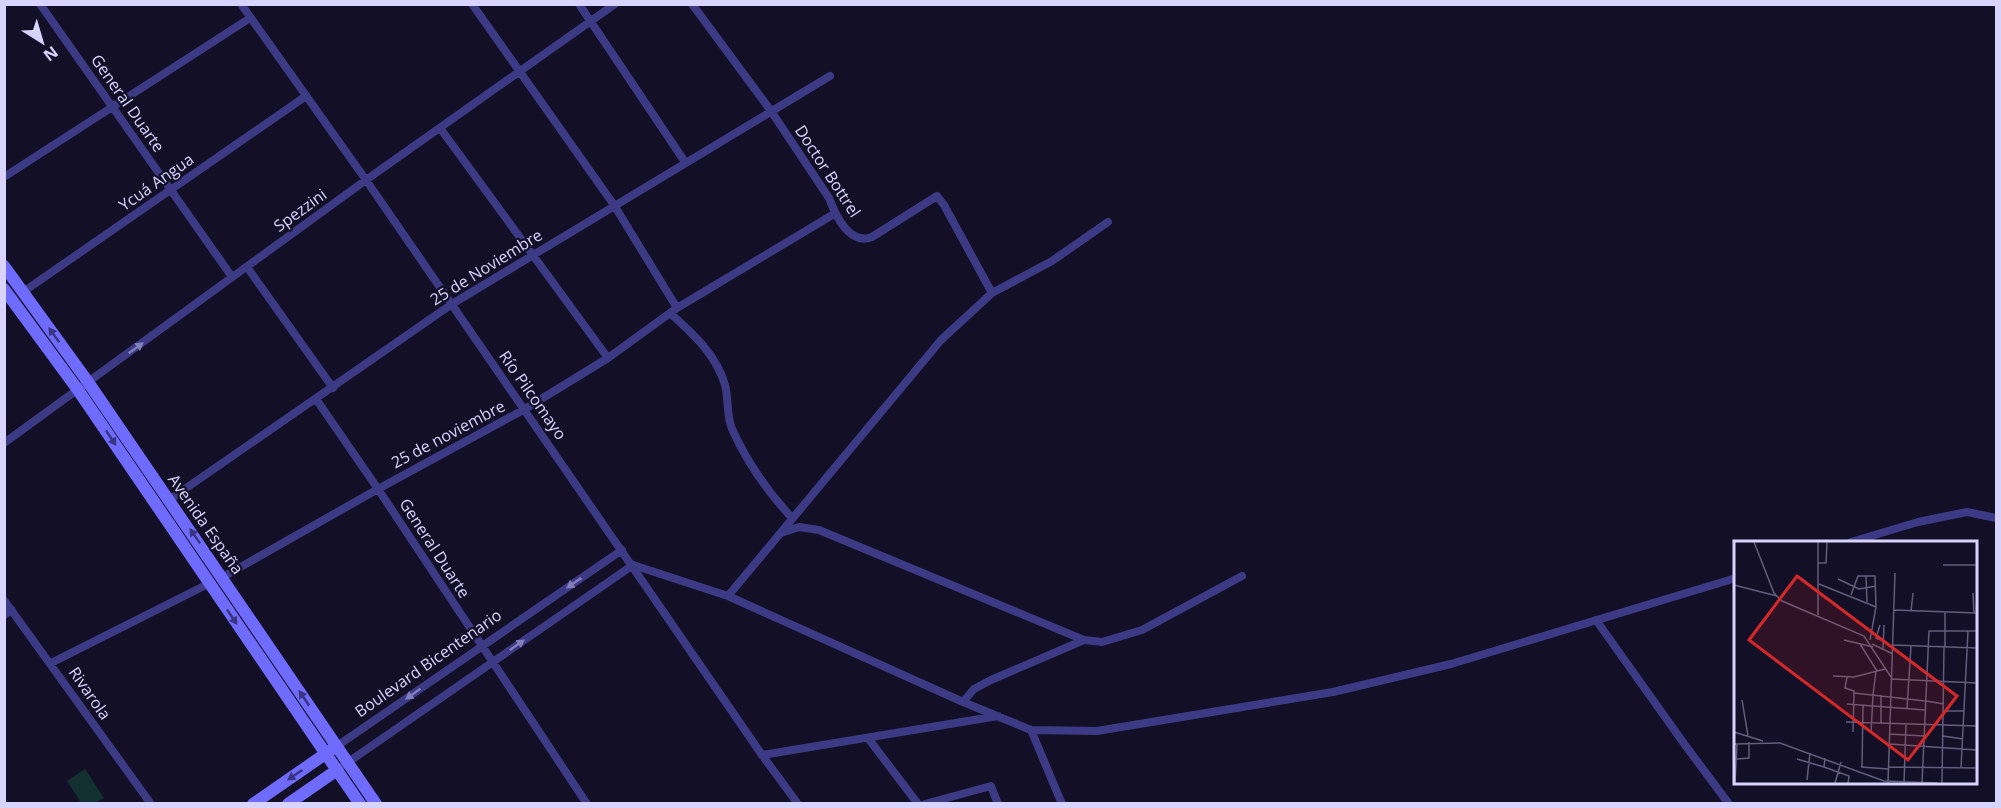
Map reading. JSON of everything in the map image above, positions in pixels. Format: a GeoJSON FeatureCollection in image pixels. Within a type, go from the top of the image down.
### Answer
{"type":"FeatureCollection","features":[{"type":"Feature","properties":{"kind":"street","name":"General Duarte"},"geometry":{"type":"LineString","coordinates":[[40,4],[232,277]]}},
{"type":"Feature","properties":{"kind":"street","name":"Río Pilcomayo"},"geometry":{"type":"LineString","coordinates":[[241,4],[366,180],[798,804]]}},
{"type":"Feature","properties":{"kind":"street"},"geometry":{"type":"LineString","coordinates":[[472,4],[614,205],[674,311],[701,340],[719,369],[725,386],[731,428],[756,472],[792,518]]}},
{"type":"Feature","properties":{"kind":"street"},"geometry":{"type":"LineString","coordinates":[[579,4],[686,162]]}},
{"type":"Feature","properties":{"kind":"street","name":"Spezzini"},"geometry":{"type":"LineString","coordinates":[[4,443],[366,180],[615,4]]}},
{"type":"Feature","properties":{"kind":"street","name":"Doctor Bottrel"},"geometry":{"type":"LineString","coordinates":[[692,4],[771,111],[829,198],[834,214],[848,231],[867,239],[890,227],[937,196],[992,293]]}},
{"type":"Feature","properties":{"kind":"street"},"geometry":{"type":"LineString","coordinates":[[4,177],[250,18]]}},
{"type":"Feature","properties":{"kind":"street","name":"25 de Noviembre"},"geometry":{"type":"LineString","coordinates":[[169,500],[452,304],[830,76]]}},
{"type":"Feature","properties":{"kind":"street","name":"Ycuá Angua"},"geometry":{"type":"LineString","coordinates":[[23,292],[306,96]]}},
{"type":"Feature","properties":{"kind":"street"},"geometry":{"type":"LineString","coordinates":[[440,128],[608,358]]}},
{"type":"Feature","properties":{"kind":"street","name":"25 de noviembre"},"geometry":{"type":"LineString","coordinates":[[223,577],[378,489],[525,410],[608,358],[674,311],[834,214]]}},
{"type":"Feature","properties":{"kind":"street"},"geometry":{"type":"LineString","coordinates":[[728,596],[940,340],[992,293],[1052,261],[1108,222]]}},
{"type":"Feature","properties":{"kind":"street","name":"Avenida España"},"geometry":{"type":"LineString","coordinates":[[4,266],[88,382],[223,577],[331,750],[337,770],[360,804]]}},
{"type":"Feature","properties":{"kind":"street"},"geometry":{"type":"LineString","coordinates":[[247,267],[333,388]]}},
{"type":"Feature","properties":{"kind":"street","name":"Avenida España"},"geometry":{"type":"LineString","coordinates":[[4,289],[78,390],[210,583],[331,750],[348,762],[376,804]]}},
{"type":"Feature","properties":{"kind":"street","name":"General Duarte"},"geometry":{"type":"LineString","coordinates":[[316,399],[588,804]]}},
{"type":"Feature","properties":{"kind":"street"},"geometry":{"type":"LineString","coordinates":[[1857,541],[1918,522],[1967,512],[1996,518]]}},
{"type":"Feature","properties":{"kind":"street"},"geometry":{"type":"LineString","coordinates":[[781,533],[799,527],[819,530],[1084,640],[1102,642],[1142,630],[1242,576]]}},
{"type":"Feature","properties":{"kind":"street","name":"Boulevard Bicentenario"},"geometry":{"type":"LineString","coordinates":[[253,804],[622,550]]}},
{"type":"Feature","properties":{"kind":"street"},"geometry":{"type":"LineString","coordinates":[[288,804],[633,565],[728,596],[963,702],[1031,730],[1097,731],[1333,692],[1451,664],[1734,579]]}},
{"type":"Feature","properties":{"kind":"street"},"geometry":{"type":"LineString","coordinates":[[51,663],[210,583]]}},
{"type":"Feature","properties":{"kind":"street","name":"Rivarola"},"geometry":{"type":"LineString","coordinates":[[4,600],[8,613],[51,663],[151,804]]}},
{"type":"Feature","properties":{"kind":"street"},"geometry":{"type":"LineString","coordinates":[[1596,620],[1729,804]]}},
{"type":"Feature","properties":{"kind":"street"},"geometry":{"type":"LineString","coordinates":[[963,702],[974,689],[991,680],[1084,640]]}},
{"type":"Feature","properties":{"kind":"street"},"geometry":{"type":"LineString","coordinates":[[762,755],[998,716]]}},
{"type":"Feature","properties":{"kind":"street"},"geometry":{"type":"LineString","coordinates":[[1031,730],[1062,804]]}},
{"type":"Feature","properties":{"kind":"street"},"geometry":{"type":"LineString","coordinates":[[868,738],[918,804]]}},
{"type":"Feature","properties":{"kind":"street"},"geometry":{"type":"LineString","coordinates":[[925,804],[992,786],[998,804]]}},
{"type":"Feature","properties":{"kind":"green space"},"geometry":{"type":"Polygon","coordinates":[[[85,769],[104,798],[95,803],[81,803],[67,781],[85,769]]]}}]}
